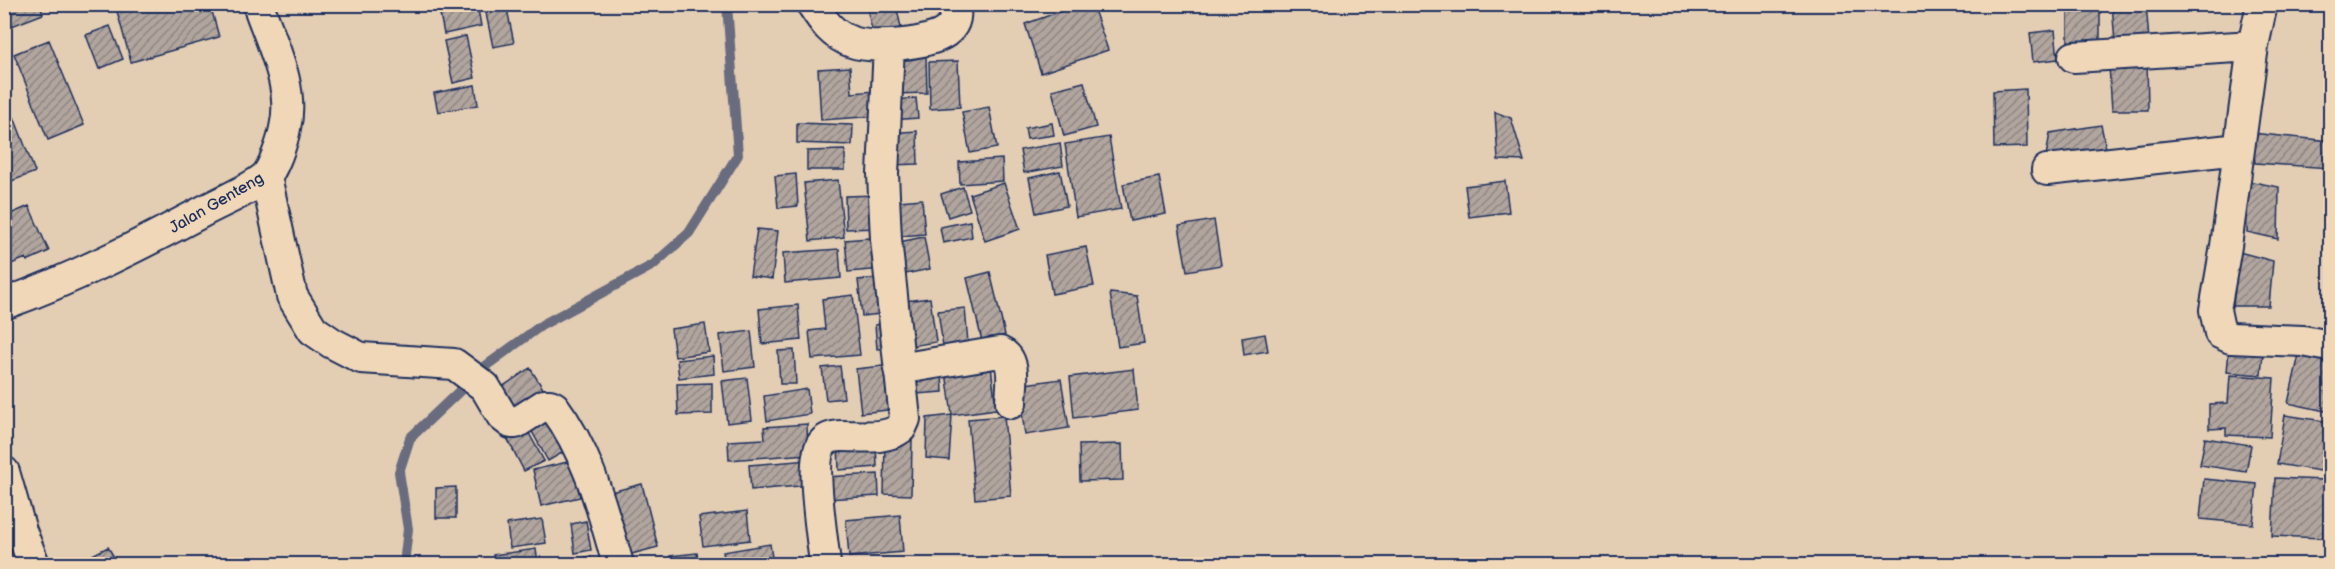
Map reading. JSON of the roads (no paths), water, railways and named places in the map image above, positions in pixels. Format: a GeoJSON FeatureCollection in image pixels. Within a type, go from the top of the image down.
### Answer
{"type":"FeatureCollection","features":[{"type":"Feature","properties":{"kind":"street","name":"Jalan Genteng"},"geometry":{"type":"LineString","coordinates":[[4,304],[43,290],[115,258],[266,177],[279,151],[286,126],[286,96],[278,59],[258,4]]}},
{"type":"Feature","properties":{"kind":"street"},"geometry":{"type":"LineString","coordinates":[[812,4],[830,30],[850,42],[866,46],[916,42],[945,33],[954,22],[955,4]]}},
{"type":"Feature","properties":{"kind":"street"},"geometry":{"type":"LineString","coordinates":[[2262,4],[2253,46],[2215,310],[2220,333],[2230,338],[2303,341],[2331,346]]}},
{"type":"Feature","properties":{"kind":"street"},"geometry":{"type":"LineString","coordinates":[[825,564],[816,472],[818,451],[822,443],[834,436],[875,437],[891,434],[902,428],[905,419],[886,239],[883,174],[888,46]]}},
{"type":"Feature","properties":{"kind":"street"},"geometry":{"type":"LineString","coordinates":[[2074,57],[2253,46]]}},
{"type":"Feature","properties":{"kind":"street"},"geometry":{"type":"LineString","coordinates":[[2047,170],[2239,148]]}},
{"type":"Feature","properties":{"kind":"street"},"geometry":{"type":"LineString","coordinates":[[266,177],[292,296],[313,330],[332,344],[361,358],[453,364],[484,387],[502,416],[511,423],[516,423],[544,405],[550,405],[556,410],[579,445],[596,489],[618,564]]}},
{"type":"Feature","properties":{"kind":"street"},"geometry":{"type":"LineString","coordinates":[[899,369],[1000,352],[1007,356],[1011,364],[1011,403]]}},
{"type":"Feature","properties":{"kind":"street"},"geometry":{"type":"LineString","coordinates":[[4,472],[21,531],[34,564]]}},
{"type":"Feature","properties":{"kind":"waterway"},"geometry":{"type":"LineString","coordinates":[[404,564],[408,529],[399,472],[410,438],[487,365],[542,325],[653,265],[689,233],[738,155],[727,4]]}}]}
